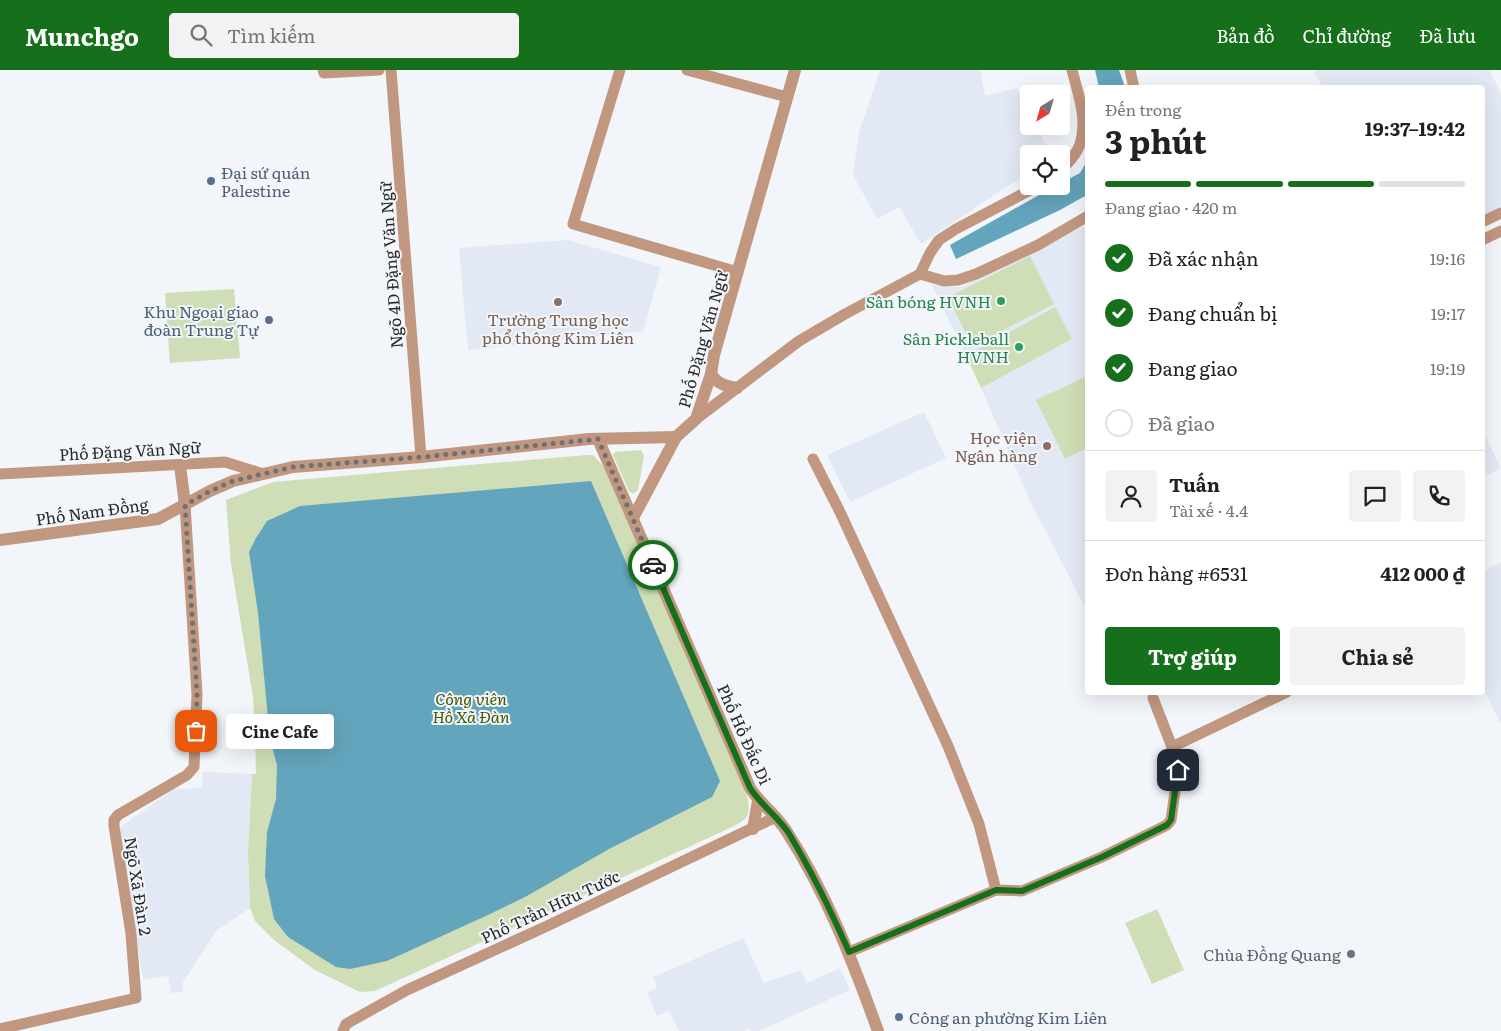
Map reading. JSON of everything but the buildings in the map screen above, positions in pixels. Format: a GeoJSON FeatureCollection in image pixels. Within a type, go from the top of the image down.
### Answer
{"type":"FeatureCollection","features":[{"type":"Feature","properties":{"kind":"street"},"geometry":{"type":"LineString","coordinates":[[323,72],[379,70]]}},
{"type":"Feature","properties":{"kind":"street","name":"Ngõ 4D Đặng Văn Ngữ"},"geometry":{"type":"LineString","coordinates":[[391,70],[422,457]]}},
{"type":"Feature","properties":{"kind":"street"},"geometry":{"type":"LineString","coordinates":[[620,70],[573,224],[738,272]]}},
{"type":"Feature","properties":{"kind":"street"},"geometry":{"type":"LineString","coordinates":[[687,70],[787,97]]}},
{"type":"Feature","properties":{"kind":"street","name":"Phố Đặng Văn Ngữ"},"geometry":{"type":"LineString","coordinates":[[185,505],[233,481],[260,473],[293,467],[422,457],[598,439],[676,437],[696,419],[711,374],[714,355],[795,70]]}},
{"type":"Feature","properties":{"kind":"street"},"geometry":{"type":"LineString","coordinates":[[1070,161],[1080,144],[1084,118],[1072,70]]}},
{"type":"Feature","properties":{"kind":"street"},"geometry":{"type":"LineString","coordinates":[[1130,70],[1133,85]]}},
{"type":"Feature","properties":{"kind":"street"},"geometry":{"type":"LineString","coordinates":[[696,419],[820,328],[920,274],[930,253],[940,240],[956,229],[1021,195]]}},
{"type":"Feature","properties":{"kind":"street"},"geometry":{"type":"LineString","coordinates":[[1485,221],[1501,213]]}},
{"type":"Feature","properties":{"kind":"street"},"geometry":{"type":"LineString","coordinates":[[920,274],[944,281],[958,280],[976,274],[1038,245],[1085,218]]}},
{"type":"Feature","properties":{"kind":"street"},"geometry":{"type":"LineString","coordinates":[[1485,239],[1501,231]]}},
{"type":"Feature","properties":{"kind":"street"},"geometry":{"type":"LineString","coordinates":[[711,374],[715,381],[725,386],[737,388]]}},
{"type":"Feature","properties":{"kind":"street"},"geometry":{"type":"LineString","coordinates":[[633,518],[676,437]]}},
{"type":"Feature","properties":{"kind":"street","name":"Phố Hồ Đắc Di"},"geometry":{"type":"LineString","coordinates":[[598,439],[750,788],[758,801],[776,817],[787,831],[826,900],[849,952],[878,1031]]}},
{"type":"Feature","properties":{"kind":"street"},"geometry":{"type":"LineString","coordinates":[[813,459],[840,512],[948,746],[979,824],[996,890]]}},
{"type":"Feature","properties":{"kind":"street","name":"Phố Đặng Văn Ngữ"},"geometry":{"type":"LineString","coordinates":[[0,474],[225,462],[260,473]]}},
{"type":"Feature","properties":{"kind":"street"},"geometry":{"type":"LineString","coordinates":[[180,464],[185,505]]}},
{"type":"Feature","properties":{"kind":"street","name":"Phố Nam Đồng"},"geometry":{"type":"LineString","coordinates":[[0,540],[158,519],[185,505]]}},
{"type":"Feature","properties":{"kind":"street","name":"Ngõ Xã Đàn 2"},"geometry":{"type":"LineString","coordinates":[[0,1029],[136,998],[131,934],[114,826],[118,815],[187,775],[194,767],[197,694],[185,505]]}},
{"type":"Feature","properties":{"kind":"street"},"geometry":{"type":"LineString","coordinates":[[1258,695],[1262,704]]}},
{"type":"Feature","properties":{"kind":"street"},"geometry":{"type":"LineString","coordinates":[[1172,747],[1281,695]]}},
{"type":"Feature","properties":{"kind":"street"},"geometry":{"type":"LineString","coordinates":[[849,952],[996,890],[1022,891],[1102,857],[1167,825],[1171,820],[1178,770],[1172,747],[1153,698]]}},
{"type":"Feature","properties":{"kind":"street"},"geometry":{"type":"LineString","coordinates":[[753,829],[758,801]]}},
{"type":"Feature","properties":{"kind":"street","name":"Phố Trần Hữu Tước"},"geometry":{"type":"LineString","coordinates":[[343,1031],[346,1024],[407,990],[545,928],[776,817]]}},
{"type":"Feature","properties":{"kind":"shaded area"},"geometry":{"type":"Polygon","coordinates":[[[880,70],[980,70],[985,96],[1017,88],[1020,94],[1020,135],[1040,135],[1046,145],[1020,145],[1020,178],[921,244],[899,207],[877,219],[853,175],[859,132],[880,70]]]}},
{"type":"Feature","properties":{"kind":"shaded area"},"geometry":{"type":"Polygon","coordinates":[[[1317,70],[1489,70],[1501,93],[1501,207],[1485,215],[1485,85],[1322,85],[1314,72],[1317,70]]]}},
{"type":"Feature","properties":{"kind":"shaded area","name":"Học viện Ngân hàng"},"geometry":{"type":"Polygon","coordinates":[[[1085,226],[1085,607],[1031,503],[978,381],[932,285],[960,287],[1085,226]]]}},
{"type":"Feature","properties":{"kind":"shaded area","name":"Trường Trung học phổ thông Kim Liên"},"geometry":{"type":"Polygon","coordinates":[[[568,240],[661,267],[643,331],[468,350],[459,248],[568,240]]]}},
{"type":"Feature","properties":{"kind":"shaded area"},"geometry":{"type":"Polygon","coordinates":[[[924,412],[946,458],[850,502],[827,455],[924,412]]]}},
{"type":"Feature","properties":{"kind":"shaded area"},"geometry":{"type":"Polygon","coordinates":[[[1485,435],[1501,468],[1485,476],[1485,435]]]}},
{"type":"Feature","properties":{"kind":"shaded area"},"geometry":{"type":"Polygon","coordinates":[[[1501,562],[1501,724],[1485,692],[1485,570],[1501,562]]]}},
{"type":"Feature","properties":{"kind":"shaded area"},"geometry":{"type":"Polygon","coordinates":[[[203,772],[252,774],[248,853],[250,908],[217,930],[183,982],[183,992],[171,993],[168,976],[143,979],[119,828],[174,789],[202,788],[203,772]]]}},
{"type":"Feature","properties":{"kind":"shaded area"},"geometry":{"type":"Polygon","coordinates":[[[743,938],[764,983],[801,970],[807,983],[840,968],[850,990],[759,1031],[751,1031],[750,1028],[743,1031],[679,1031],[669,1011],[657,1016],[647,993],[657,988],[653,977],[743,938]]]}},
{"type":"Feature","properties":{"kind":"green space","name":"Sân bóng HVNH"},"geometry":{"type":"Polygon","coordinates":[[[1030,256],[1054,304],[972,346],[948,297],[1030,256]]]}},
{"type":"Feature","properties":{"kind":"green space"},"geometry":{"type":"Polygon","coordinates":[[[234,289],[240,358],[170,363],[165,293],[234,289]]]}},
{"type":"Feature","properties":{"kind":"green space","name":"Sân Pickleball HVNH"},"geometry":{"type":"Polygon","coordinates":[[[1055,307],[1072,339],[981,388],[966,356],[1055,307]]]}},
{"type":"Feature","properties":{"kind":"green space"},"geometry":{"type":"Polygon","coordinates":[[[1085,377],[1085,449],[1065,459],[1036,400],[1085,377]]]}},
{"type":"Feature","properties":{"kind":"green space"},"geometry":{"type":"Polygon","coordinates":[[[641,450],[644,456],[638,490],[633,494],[629,491],[613,455],[615,452],[641,450]]]}},
{"type":"Feature","properties":{"kind":"green space","name":"Công viên Hồ Xã Đàn"},"geometry":{"type":"Polygon","coordinates":[[[593,455],[603,466],[624,512],[747,796],[749,807],[747,815],[742,821],[732,827],[375,991],[360,992],[315,970],[274,940],[255,921],[250,908],[248,853],[252,774],[256,774],[255,729],[253,697],[231,564],[226,500],[273,482],[593,455]]]}},
{"type":"Feature","properties":{"kind":"green space"},"geometry":{"type":"Polygon","coordinates":[[[1157,909],[1184,970],[1152,984],[1125,923],[1157,909]]]}},
{"type":"Feature","properties":{"kind":"water"},"geometry":{"type":"Polygon","coordinates":[[[1095,70],[1119,70],[1124,85],[1099,85],[1095,70]]]}},
{"type":"Feature","properties":{"kind":"water"},"geometry":{"type":"Polygon","coordinates":[[[1085,164],[1085,196],[1060,210],[956,259],[950,245],[1039,195],[1070,195],[1070,178],[1080,173],[1085,164]]]}},
{"type":"Feature","properties":{"kind":"water","name":"Công viên Hồ Xã Đàn"},"geometry":{"type":"Polygon","coordinates":[[[591,481],[720,781],[712,797],[609,849],[525,897],[387,961],[350,969],[336,967],[288,937],[274,919],[265,876],[267,832],[276,799],[277,765],[270,739],[258,613],[249,552],[256,538],[267,521],[300,506],[591,481]]]}},
{"type":"Feature","properties":{"kind":"way so far"},"geometry":{"type":"LineString","coordinates":[[196,731],[197,694],[185,505],[233,481],[260,473],[293,467],[422,457],[598,439],[653,565]]}},
{"type":"Feature","properties":{"kind":"place","name":"Đại sứ quán Palestine"},"geometry":{"type":"Point","coordinates":[211,181]}},
{"type":"Feature","properties":{"kind":"place","name":"Sân bóng HVNH"},"geometry":{"type":"Point","coordinates":[1001,301]}},
{"type":"Feature","properties":{"kind":"place","name":"Trường Trung học phổ thông Kim Liên"},"geometry":{"type":"Point","coordinates":[558,302]}},
{"type":"Feature","properties":{"kind":"place","name":"Khu Ngoại giao đoàn Trung Tự"},"geometry":{"type":"Point","coordinates":[269,320]}},
{"type":"Feature","properties":{"kind":"place","name":"Sân Pickleball HVNH"},"geometry":{"type":"Point","coordinates":[1019,347]}},
{"type":"Feature","properties":{"kind":"place","name":"Học viện Ngân hàng"},"geometry":{"type":"Point","coordinates":[1047,446]}},
{"type":"Feature","properties":{"kind":"place","name":"Cine Cafe"},"geometry":{"type":"Point","coordinates":[196,731]}},
{"type":"Feature","properties":{"kind":"place","name":"Chùa Đồng Quang"},"geometry":{"type":"Point","coordinates":[1351,954]}},
{"type":"Feature","properties":{"kind":"place","name":"Công an phường Kim Liên"},"geometry":{"type":"Point","coordinates":[899,1017]}},
{"type":"Feature","properties":{"kind":"route"},"geometry":{"type":"LineString","coordinates":[[653,565],[750,788],[758,801],[776,817],[787,831],[831,911],[849,952],[996,890],[1022,891],[1102,857],[1167,825],[1171,820],[1178,770]]}}]}
